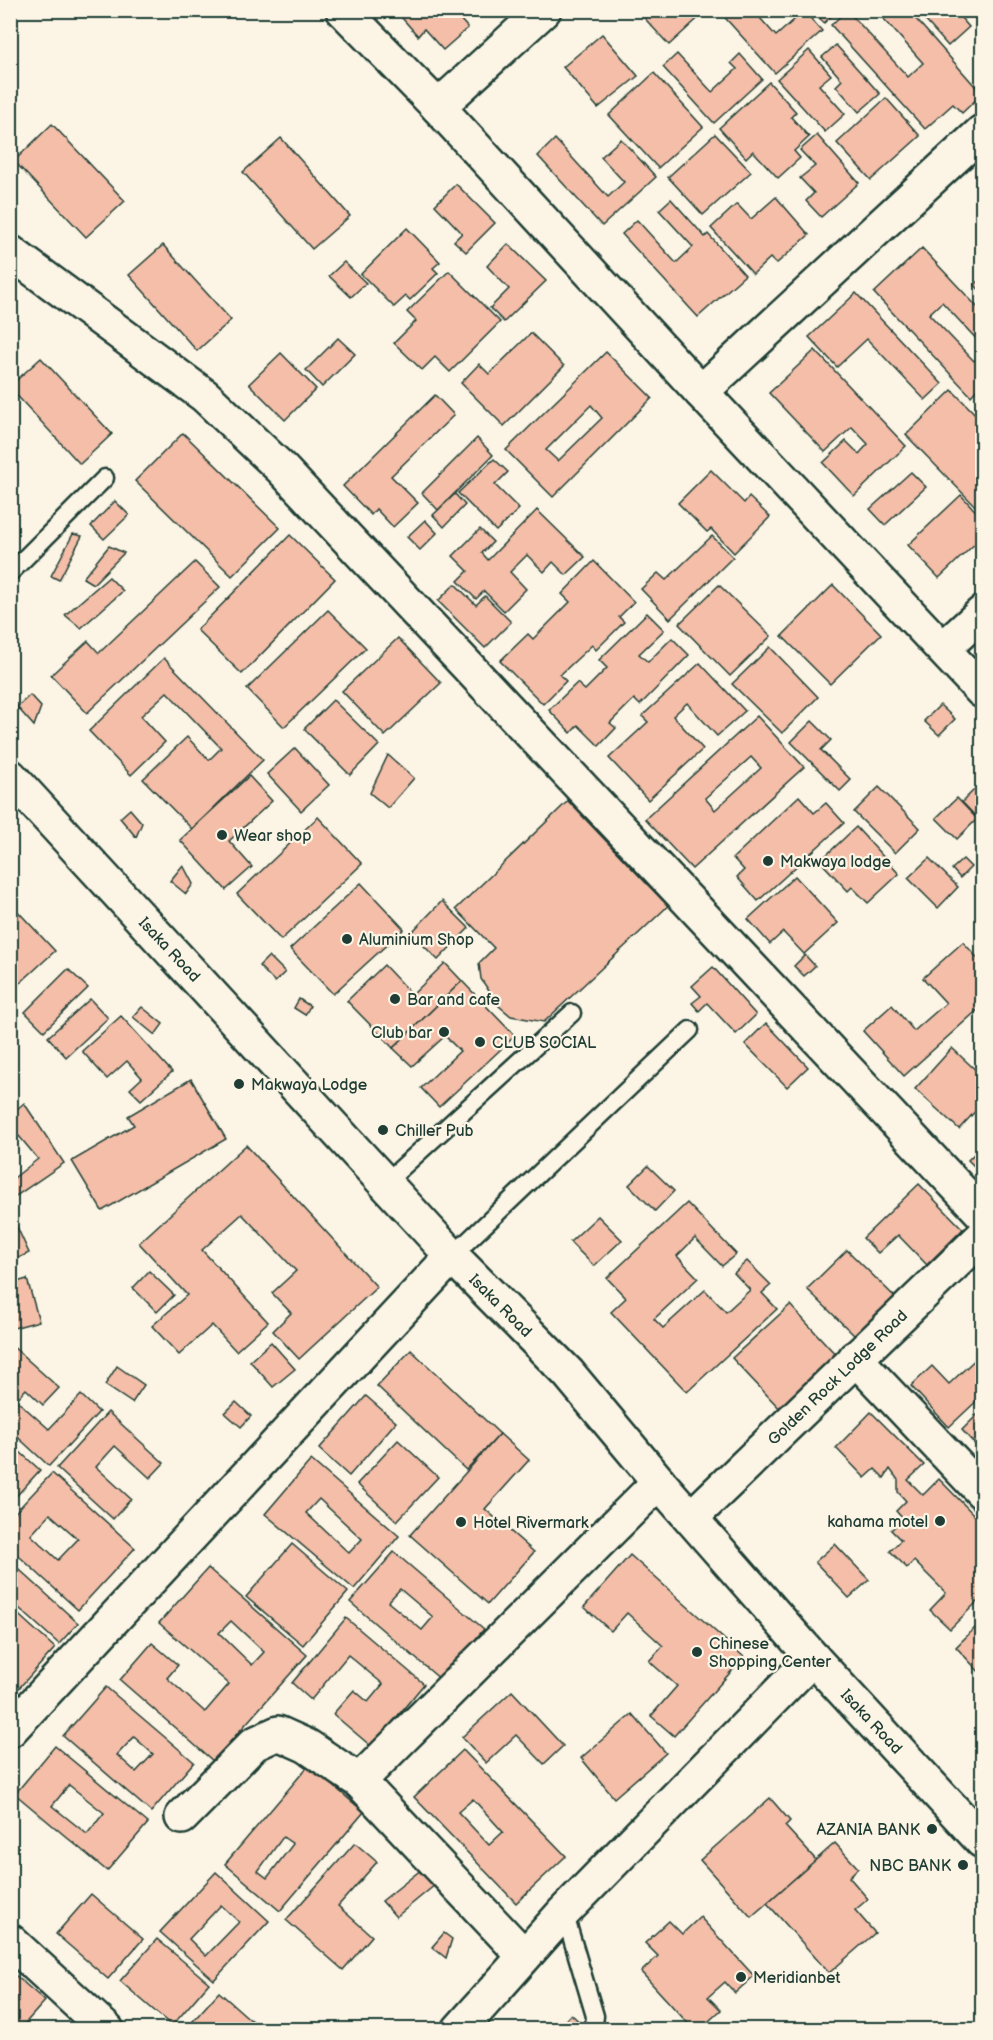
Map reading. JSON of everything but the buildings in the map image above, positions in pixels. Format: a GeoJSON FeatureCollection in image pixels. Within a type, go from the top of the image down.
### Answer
{"type":"FeatureCollection","features":[{"type":"Feature","properties":{"kind":"street"},"geometry":{"type":"LineString","coordinates":[[343,10],[438,107],[701,392],[982,691]]}},
{"type":"Feature","properties":{"kind":"street"},"geometry":{"type":"LineString","coordinates":[[438,107],[544,10]]}},
{"type":"Feature","properties":{"kind":"street"},"geometry":{"type":"LineString","coordinates":[[701,392],[982,132]]}},
{"type":"Feature","properties":{"kind":"street"},"geometry":{"type":"LineString","coordinates":[[10,252],[205,396],[282,469],[982,1213]]}},
{"type":"Feature","properties":{"kind":"street"},"geometry":{"type":"LineString","coordinates":[[943,649],[982,612]]}},
{"type":"Feature","properties":{"kind":"street","name":"Isaka Road"},"geometry":{"type":"LineString","coordinates":[[10,777],[452,1256],[568,1373],[659,1482],[813,1658],[982,1841]]}},
{"type":"Feature","properties":{"kind":"street","name":"Golden Rock Lodge Road"},"geometry":{"type":"LineString","coordinates":[[692,1517],[982,1237]]}},
{"type":"Feature","properties":{"kind":"street"},"geometry":{"type":"LineString","coordinates":[[10,1730],[452,1256]]}},
{"type":"Feature","properties":{"kind":"street"},"geometry":{"type":"LineString","coordinates":[[855,1358],[982,1492]]}},
{"type":"Feature","properties":{"kind":"street"},"geometry":{"type":"LineString","coordinates":[[359,1781],[659,1482]]}},
{"type":"Feature","properties":{"kind":"street"},"geometry":{"type":"LineString","coordinates":[[459,2030],[564,1912],[813,1658]]}},
{"type":"Feature","properties":{"kind":"street"},"geometry":{"type":"LineString","coordinates":[[182,1817],[254,1744],[278,1733],[307,1746],[359,1781],[524,1956]]}},
{"type":"Feature","properties":{"kind":"street"},"geometry":{"type":"LineString","coordinates":[[10,1941],[107,2030]]}},
{"type":"Feature","properties":{"kind":"lane"},"geometry":{"type":"LineString","coordinates":[[10,573],[105,478]]}},
{"type":"Feature","properties":{"kind":"lane"},"geometry":{"type":"LineString","coordinates":[[385,1183],[572,1013]]}},
{"type":"Feature","properties":{"kind":"lane"},"geometry":{"type":"LineString","coordinates":[[452,1256],[690,1030]]}},
{"type":"Feature","properties":{"kind":"lane"},"geometry":{"type":"LineString","coordinates":[[564,1912],[595,2016],[593,2030]]}},
{"type":"Feature","properties":{"kind":"place","name":"Wear shop"},"geometry":{"type":"Point","coordinates":[222,835]}},
{"type":"Feature","properties":{"kind":"place","name":"Makwaya lodge"},"geometry":{"type":"Point","coordinates":[768,861]}},
{"type":"Feature","properties":{"kind":"place","name":"Aluminium Shop"},"geometry":{"type":"Point","coordinates":[347,939]}},
{"type":"Feature","properties":{"kind":"place","name":"Bar and cafe"},"geometry":{"type":"Point","coordinates":[395,999]}},
{"type":"Feature","properties":{"kind":"place","name":"Club bar"},"geometry":{"type":"Point","coordinates":[444,1032]}},
{"type":"Feature","properties":{"kind":"place","name":"CLUB SOCIAL"},"geometry":{"type":"Point","coordinates":[480,1042]}},
{"type":"Feature","properties":{"kind":"place","name":"Makwaya Lodge"},"geometry":{"type":"Point","coordinates":[239,1084]}},
{"type":"Feature","properties":{"kind":"place","name":"Chiller Pub"},"geometry":{"type":"Point","coordinates":[383,1130]}},
{"type":"Feature","properties":{"kind":"place","name":"kahama motel"},"geometry":{"type":"Point","coordinates":[940,1521]}},
{"type":"Feature","properties":{"kind":"place","name":"Hotel Rivermark"},"geometry":{"type":"Point","coordinates":[461,1522]}},
{"type":"Feature","properties":{"kind":"place","name":"Chinese Shopping Center"},"geometry":{"type":"Point","coordinates":[697,1652]}},
{"type":"Feature","properties":{"kind":"place","name":"AZANIA BANK"},"geometry":{"type":"Point","coordinates":[932,1829]}},
{"type":"Feature","properties":{"kind":"place","name":"NBC BANK"},"geometry":{"type":"Point","coordinates":[963,1865]}},
{"type":"Feature","properties":{"kind":"place","name":"Meridianbet"},"geometry":{"type":"Point","coordinates":[741,1977]}}]}
